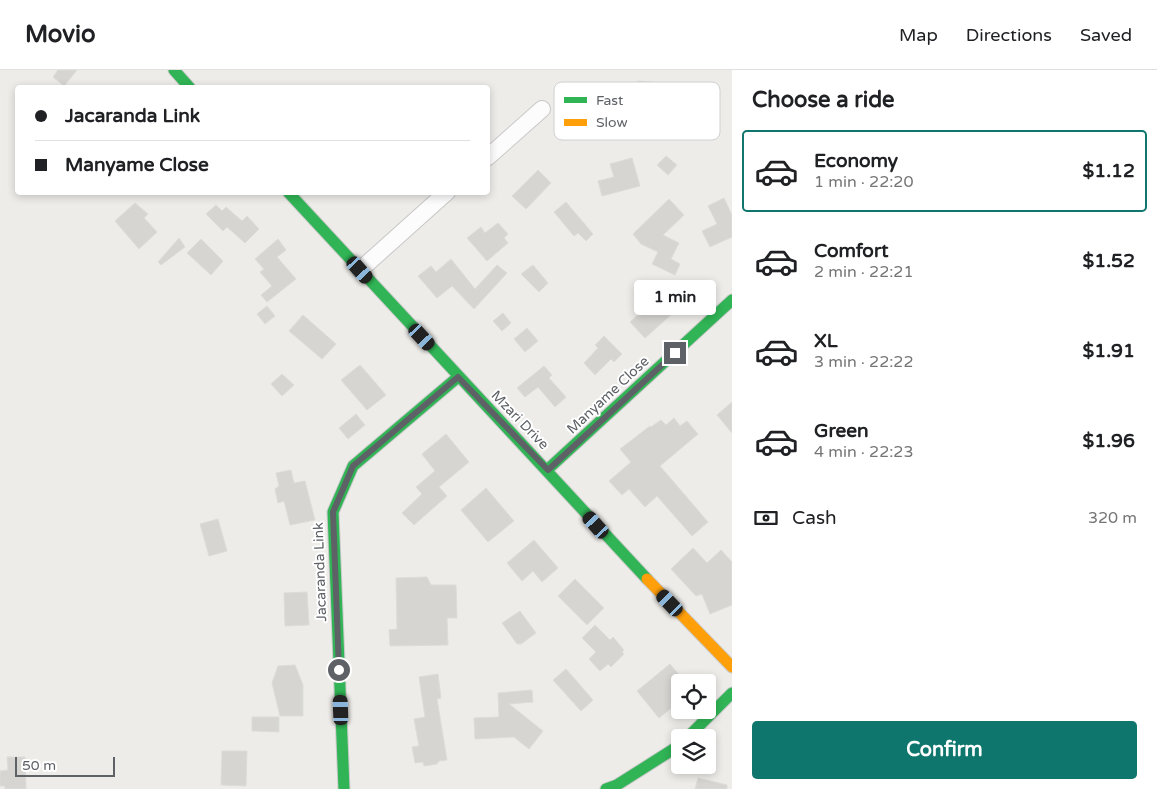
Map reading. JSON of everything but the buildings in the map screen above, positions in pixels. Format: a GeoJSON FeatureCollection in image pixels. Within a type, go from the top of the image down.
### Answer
{"type":"FeatureCollection","features":[{"type":"Feature","properties":{"kind":"street"},"geometry":{"type":"LineString","coordinates":[[174,70],[187,85]]}},
{"type":"Feature","properties":{"kind":"street"},"geometry":{"type":"LineString","coordinates":[[490,155],[542,109]]}},
{"type":"Feature","properties":{"kind":"street","name":"Mzari Drive"},"geometry":{"type":"LineString","coordinates":[[291,195],[458,377],[548,470],[620,552],[732,667]]}},
{"type":"Feature","properties":{"kind":"street"},"geometry":{"type":"LineString","coordinates":[[360,270],[444,195]]}},
{"type":"Feature","properties":{"kind":"street","name":"Manyame Close"},"geometry":{"type":"LineString","coordinates":[[548,470],[732,300]]}},
{"type":"Feature","properties":{"kind":"street","name":"Jacaranda Link"},"geometry":{"type":"LineString","coordinates":[[344,789],[333,512],[353,466],[458,377]]}},
{"type":"Feature","properties":{"kind":"street"},"geometry":{"type":"LineString","coordinates":[[696,729],[732,693]]}},
{"type":"Feature","properties":{"kind":"street"},"geometry":{"type":"LineString","coordinates":[[606,789],[617,786],[671,751]]}},
{"type":"Feature","properties":{"kind":"traffic: fast"},"geometry":{"type":"LineString","coordinates":[[174,70],[187,85]]}},
{"type":"Feature","properties":{"kind":"traffic: fast"},"geometry":{"type":"LineString","coordinates":[[291,195],[647,579]]}},
{"type":"Feature","properties":{"kind":"traffic: fast"},"geometry":{"type":"LineString","coordinates":[[547,470],[732,300]]}},
{"type":"Feature","properties":{"kind":"traffic: fast"},"geometry":{"type":"LineString","coordinates":[[344,789],[333,512],[353,466],[458,377]]}},
{"type":"Feature","properties":{"kind":"traffic: fast"},"geometry":{"type":"LineString","coordinates":[[696,729],[732,693]]}},
{"type":"Feature","properties":{"kind":"traffic: fast"},"geometry":{"type":"LineString","coordinates":[[606,789],[617,785],[671,751]]}},
{"type":"Feature","properties":{"kind":"traffic: slow"},"geometry":{"type":"LineString","coordinates":[[647,579],[732,667]]}},
{"type":"Feature","properties":{"kind":"route"},"geometry":{"type":"LineString","coordinates":[[339,670],[333,512],[353,466],[458,377],[548,470],[675,353]]}}]}
